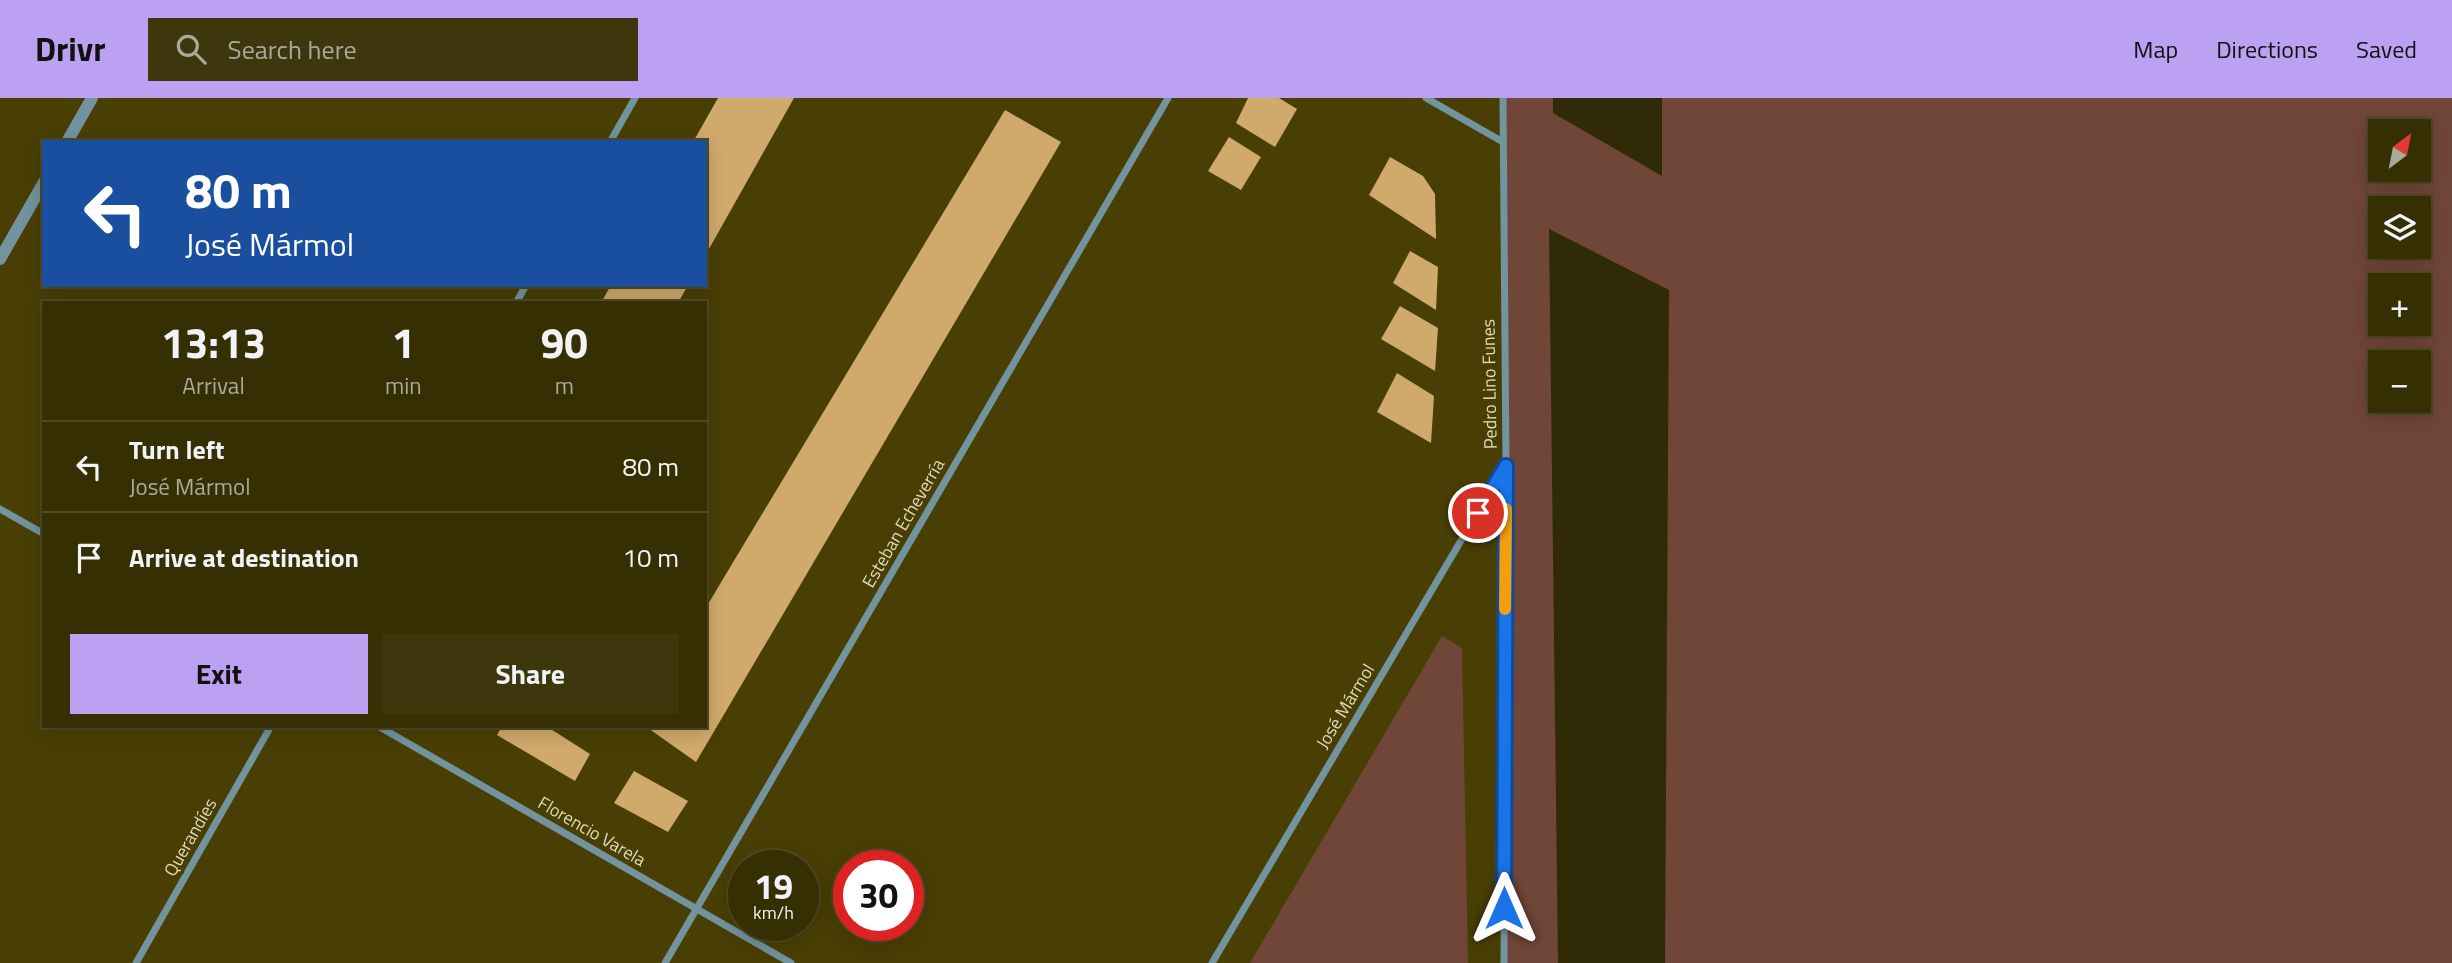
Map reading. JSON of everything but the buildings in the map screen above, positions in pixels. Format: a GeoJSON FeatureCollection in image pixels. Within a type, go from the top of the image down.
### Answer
{"type":"FeatureCollection","features":[{"type":"Feature","properties":{"kind":"street"},"geometry":{"type":"LineString","coordinates":[[68,140],[92,98]]}},
{"type":"Feature","properties":{"kind":"street"},"geometry":{"type":"LineString","coordinates":[[611,140],[635,98]]}},
{"type":"Feature","properties":{"kind":"street","name":"Esteban Echeverría"},"geometry":{"type":"LineString","coordinates":[[665,963],[1168,98]]}},
{"type":"Feature","properties":{"kind":"street"},"geometry":{"type":"LineString","coordinates":[[1426,98],[1503,142]]}},
{"type":"Feature","properties":{"kind":"street","name":"Pedro Lino Funes"},"geometry":{"type":"LineString","coordinates":[[1503,98],[1506,466],[1504,963]]}},
{"type":"Feature","properties":{"kind":"street"},"geometry":{"type":"LineString","coordinates":[[0,259],[42,186]]}},
{"type":"Feature","properties":{"kind":"street","name":"José Mármol"},"geometry":{"type":"LineString","coordinates":[[1212,963],[1506,466]]}},
{"type":"Feature","properties":{"kind":"street"},"geometry":{"type":"LineString","coordinates":[[0,509],[42,533]]}},
{"type":"Feature","properties":{"kind":"street","name":"Querandíes"},"geometry":{"type":"LineString","coordinates":[[136,963],[270,728]]}},
{"type":"Feature","properties":{"kind":"street","name":"Florencio Varela"},"geometry":{"type":"LineString","coordinates":[[381,728],[791,963]]}},
{"type":"Feature","properties":{"kind":"shaded area"},"geometry":{"type":"Polygon","coordinates":[[[1503,98],[2452,98],[2452,963],[1504,963],[1503,98]]]}},
{"type":"Feature","properties":{"kind":"shaded area"},"geometry":{"type":"Polygon","coordinates":[[[1553,98],[1662,98],[1662,176],[1553,113],[1553,98]]]}},
{"type":"Feature","properties":{"kind":"shaded area"},"geometry":{"type":"Polygon","coordinates":[[[1549,229],[1669,290],[1665,963],[1558,963],[1549,229]]]}},
{"type":"Feature","properties":{"kind":"shaded area"},"geometry":{"type":"Polygon","coordinates":[[[1442,636],[1462,648],[1468,963],[1250,963],[1442,636]]]}},
{"type":"Feature","properties":{"kind":"slow traffic"},"geometry":{"type":"LineString","coordinates":[[1505,609],[1506,509]]}},
{"type":"Feature","properties":{"kind":"route"},"geometry":{"type":"LineString","coordinates":[[1478,513],[1506,466],[1504,908]]}}]}
